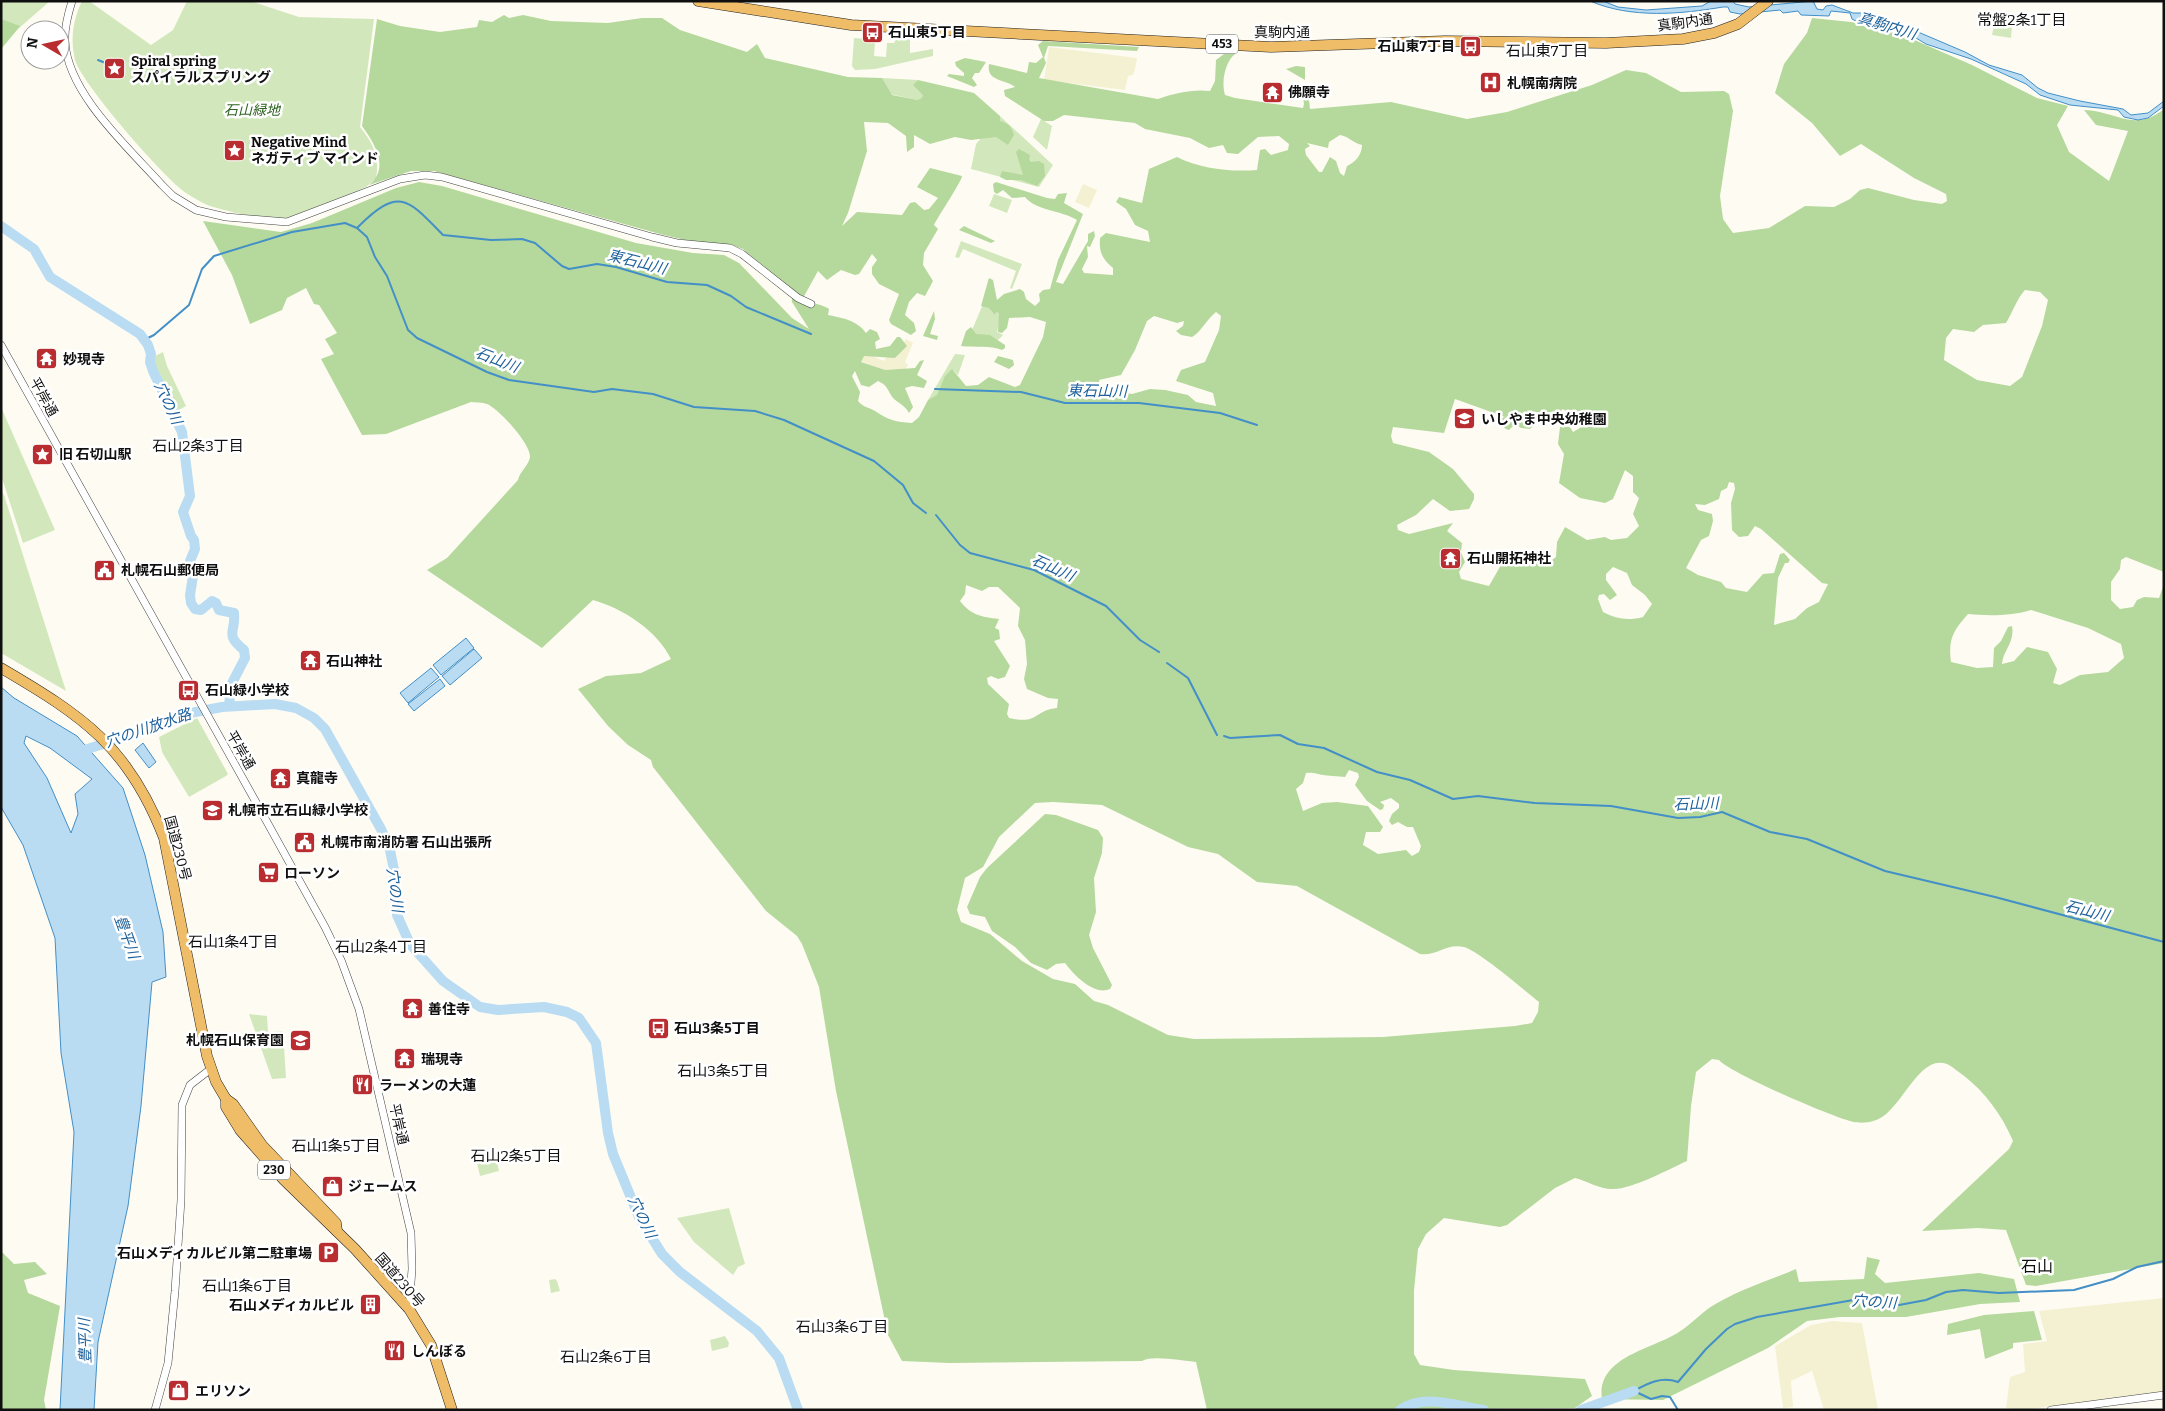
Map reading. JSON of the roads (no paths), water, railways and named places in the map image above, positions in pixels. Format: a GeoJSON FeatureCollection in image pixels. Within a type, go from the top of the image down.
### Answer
{"type":"FeatureCollection","features":[{"type":"Feature","properties":{"kind":"highway","name":"真駒内通"},"geometry":{"type":"LineString","coordinates":[[698,1],[850,25],[1271,46],[1445,41],[1586,43],[1701,36],[1726,29],[1744,20],[1768,1]]}},
{"type":"Feature","properties":{"kind":"highway","name":"国道230号"},"geometry":{"type":"LineString","coordinates":[[1,668],[67,708],[97,733],[132,772],[151,805],[164,838],[207,1056],[216,1082],[226,1099],[226,1107],[258,1151],[327,1225],[337,1231],[409,1310],[431,1345],[452,1410]]}},
{"type":"Feature","properties":{"kind":"street"},"geometry":{"type":"LineString","coordinates":[[72,1],[65,29],[65,42],[74,77],[98,112],[162,185],[173,196],[196,210],[226,217],[287,222],[400,179],[425,175],[442,177],[652,237],[677,243],[730,248],[742,254],[798,298],[811,304]]}},
{"type":"Feature","properties":{"kind":"street","name":"平岸通"},"geometry":{"type":"LineString","coordinates":[[1,345],[325,927],[341,960],[358,1007],[410,1233],[412,1269],[409,1310]]}},
{"type":"Feature","properties":{"kind":"street"},"geometry":{"type":"LineString","coordinates":[[154,1410],[168,1363],[175,1292],[181,1200],[182,1105],[190,1085],[212,1068]]}},
{"type":"Feature","properties":{"kind":"street"},"geometry":{"type":"LineString","coordinates":[[2050,1410],[2164,1395]]}},
{"type":"Feature","properties":{"kind":"water"},"geometry":{"type":"Polygon","coordinates":[[[1590,1],[1603,1],[1618,7],[1646,10],[1702,6],[1711,1],[1733,1],[1735,4],[1749,7],[1813,1],[1817,9],[1823,10],[1826,6],[1832,5],[1853,13],[1863,13],[1879,20],[1911,29],[1965,52],[1989,65],[2022,75],[2038,88],[2048,93],[2123,109],[2131,115],[2148,113],[2164,101],[2164,106],[2148,118],[2138,120],[2124,117],[2118,110],[2070,105],[2040,95],[2026,84],[1971,59],[1926,44],[1901,29],[1865,19],[1858,22],[1852,19],[1850,13],[1831,11],[1829,16],[1801,15],[1798,11],[1783,13],[1780,10],[1740,14],[1730,12],[1728,7],[1723,7],[1690,12],[1639,13],[1606,7],[1590,1]]]}},
{"type":"Feature","properties":{"kind":"water"},"geometry":{"type":"Polygon","coordinates":[[[466,638],[474,648],[441,675],[433,665],[466,638]]]}},
{"type":"Feature","properties":{"kind":"water"},"geometry":{"type":"Polygon","coordinates":[[[474,649],[482,658],[450,685],[442,676],[474,649]]]}},
{"type":"Feature","properties":{"kind":"water"},"geometry":{"type":"Polygon","coordinates":[[[431,668],[439,677],[408,703],[400,693],[431,668]]]}},
{"type":"Feature","properties":{"kind":"water"},"geometry":{"type":"Polygon","coordinates":[[[440,679],[445,686],[414,711],[408,704],[440,679]]]}},
{"type":"Feature","properties":{"kind":"water","name":"豊平川"},"geometry":{"type":"Polygon","coordinates":[[[1,687],[14,698],[77,736],[123,788],[145,855],[163,932],[166,977],[152,982],[141,1106],[128,1206],[98,1342],[94,1410],[60,1410],[74,1132],[61,1053],[55,938],[23,845],[1,807],[1,687]],[[26,736],[24,743],[47,778],[71,833],[78,814],[75,794],[92,779],[50,748],[26,736]]]}},
{"type":"Feature","properties":{"kind":"water"},"geometry":{"type":"Polygon","coordinates":[[[143,743],[156,762],[149,768],[135,750],[143,743]]]}},
{"type":"Feature","properties":{"kind":"waterway"},"geometry":{"type":"LineString","coordinates":[[98,60],[108,64],[108,70],[111,74],[118,74],[122,71],[121,66],[115,62],[112,64],[112,69],[118,71],[118,67],[115,66],[116,68]]}},
{"type":"Feature","properties":{"kind":"waterway","name":"東石山川"},"geometry":{"type":"LineString","coordinates":[[358,227],[384,206],[394,202],[403,202],[421,213],[443,235],[491,240],[522,239],[535,243],[562,266],[569,269],[597,264],[616,267],[667,282],[707,285],[731,296],[746,307],[811,334]]}},
{"type":"Feature","properties":{"kind":"waterway","name":"石山川"},"geometry":{"type":"LineString","coordinates":[[144,340],[154,335],[189,305],[202,269],[214,256],[292,232],[345,223],[357,228],[367,237],[375,257],[387,276],[408,330],[417,338],[487,372],[509,380],[594,392],[612,389],[653,394],[694,407],[755,411],[784,420],[874,461],[903,485],[913,503],[926,513]]}},
{"type":"Feature","properties":{"kind":"waterway","name":"穴の川"},"geometry":{"type":"LineString","coordinates":[[1,226],[34,249],[50,277],[140,334],[148,345],[153,371],[182,432],[190,496],[183,512],[194,540],[195,549],[190,561],[193,576],[190,595],[191,603],[195,609],[201,610],[212,601],[216,603],[219,610],[234,613],[233,637],[244,650],[245,658],[231,685],[229,706]]}},
{"type":"Feature","properties":{"kind":"waterway","name":"東石山川"},"geometry":{"type":"LineString","coordinates":[[935,389],[1021,392],[1065,403],[1139,403],[1220,413],[1257,425]]}},
{"type":"Feature","properties":{"kind":"waterway","name":"石山川"},"geometry":{"type":"LineString","coordinates":[[936,515],[960,545],[970,553],[1034,570],[1106,606],[1140,640],[1159,652]]}},
{"type":"Feature","properties":{"kind":"waterway","name":"石山川"},"geometry":{"type":"LineString","coordinates":[[1167,663],[1188,678],[1217,735]]}},
{"type":"Feature","properties":{"kind":"waterway","name":"穴の川"},"geometry":{"type":"LineString","coordinates":[[75,753],[156,727],[185,714],[222,707],[275,704],[296,708],[314,718],[325,729],[381,829],[390,850],[395,875],[397,915],[410,944],[443,981],[480,1007],[498,1010],[544,1007],[567,1012],[579,1018],[596,1043],[608,1133],[613,1154],[639,1217],[662,1254],[680,1272],[757,1331],[779,1358],[798,1410]]}},
{"type":"Feature","properties":{"kind":"waterway","name":"石山川"},"geometry":{"type":"LineString","coordinates":[[1224,736],[1230,738],[1280,735],[1298,744],[1324,748],[1377,772],[1410,780],[1453,799],[1478,796],[1535,803],[1611,806],[1678,818],[1700,817],[1722,812],[1770,832],[1807,839],[1885,871],[1995,897],[2164,942]]}},
{"type":"Feature","properties":{"kind":"waterway","name":"穴の川"},"geometry":{"type":"LineString","coordinates":[[1678,1410],[1670,1397],[1662,1396],[1651,1399],[1634,1391],[1661,1380],[1678,1382],[1706,1349],[1727,1329],[1735,1324],[1757,1317],[1859,1299],[1899,1305],[1926,1300],[1946,1292],[1963,1290],[1999,1293],[2074,1290],[2113,1279],[2137,1267],[2164,1261]]}},
{"type":"Feature","properties":{"kind":"waterway","name":"穴の川"},"geometry":{"type":"LineString","coordinates":[[1581,1410],[1634,1391]]}},
{"type":"Feature","properties":{"kind":"waterway","name":"穴の川"},"geometry":{"type":"LineString","coordinates":[[1400,1410],[1409,1405],[1430,1401],[1484,1410]]}},
{"type":"Feature","properties":{"kind":"place","name":"石山東5丁目"},"geometry":{"type":"Point","coordinates":[872,32]}},
{"type":"Feature","properties":{"kind":"place","name":"石山東7丁目"},"geometry":{"type":"Point","coordinates":[1471,46]}},
{"type":"Feature","properties":{"kind":"place","name":"Spiral spring スパイラルスプリング"},"geometry":{"type":"Point","coordinates":[115,69]}},
{"type":"Feature","properties":{"kind":"place","name":"札幌南病院"},"geometry":{"type":"Point","coordinates":[1491,83]}},
{"type":"Feature","properties":{"kind":"place","name":"佛願寺"},"geometry":{"type":"Point","coordinates":[1272,92]}},
{"type":"Feature","properties":{"kind":"place","name":"Negative Mind ネガティブ マインド"},"geometry":{"type":"Point","coordinates":[235,150]}},
{"type":"Feature","properties":{"kind":"place","name":"妙現寺"},"geometry":{"type":"Point","coordinates":[47,359]}},
{"type":"Feature","properties":{"kind":"place","name":"いしやま中央幼稚園"},"geometry":{"type":"Point","coordinates":[1465,419]}},
{"type":"Feature","properties":{"kind":"place","name":"旧 石切山駅"},"geometry":{"type":"Point","coordinates":[43,454]}},
{"type":"Feature","properties":{"kind":"place","name":"石山開拓神社"},"geometry":{"type":"Point","coordinates":[1451,558]}},
{"type":"Feature","properties":{"kind":"place","name":"札幌石山郵便局"},"geometry":{"type":"Point","coordinates":[105,570]}},
{"type":"Feature","properties":{"kind":"place","name":"石山神社"},"geometry":{"type":"Point","coordinates":[310,661]}},
{"type":"Feature","properties":{"kind":"place","name":"石山緑小学校"},"geometry":{"type":"Point","coordinates":[189,690]}},
{"type":"Feature","properties":{"kind":"place","name":"真龍寺"},"geometry":{"type":"Point","coordinates":[280,778]}},
{"type":"Feature","properties":{"kind":"place","name":"札幌市立石山緑小学校"},"geometry":{"type":"Point","coordinates":[212,810]}},
{"type":"Feature","properties":{"kind":"place","name":"札幌市南消防署 石山出張所"},"geometry":{"type":"Point","coordinates":[305,842]}},
{"type":"Feature","properties":{"kind":"place","name":"ローソン"},"geometry":{"type":"Point","coordinates":[268,873]}},
{"type":"Feature","properties":{"kind":"place","name":"善住寺"},"geometry":{"type":"Point","coordinates":[412,1009]}},
{"type":"Feature","properties":{"kind":"place","name":"石山3条5丁目"},"geometry":{"type":"Point","coordinates":[658,1028]}},
{"type":"Feature","properties":{"kind":"place","name":"札幌石山保育園"},"geometry":{"type":"Point","coordinates":[300,1040]}},
{"type":"Feature","properties":{"kind":"place","name":"瑞現寺"},"geometry":{"type":"Point","coordinates":[405,1059]}},
{"type":"Feature","properties":{"kind":"place","name":"ラーメンの大蓮"},"geometry":{"type":"Point","coordinates":[363,1085]}},
{"type":"Feature","properties":{"kind":"place","name":"ジェームス"},"geometry":{"type":"Point","coordinates":[332,1186]}},
{"type":"Feature","properties":{"kind":"place","name":"石山メディカルビル第二駐車場"},"geometry":{"type":"Point","coordinates":[328,1253]}},
{"type":"Feature","properties":{"kind":"place","name":"石山メディカルビル"},"geometry":{"type":"Point","coordinates":[370,1305]}},
{"type":"Feature","properties":{"kind":"place","name":"しんぼる"},"geometry":{"type":"Point","coordinates":[395,1351]}},
{"type":"Feature","properties":{"kind":"place","name":"エリソン"},"geometry":{"type":"Point","coordinates":[179,1391]}},
{"type":"Feature","properties":{"kind":"district","name":"常盤2条1丁目"},"geometry":{"type":"Point","coordinates":[2022,20]}},
{"type":"Feature","properties":{"kind":"district","name":"石山東7丁目"},"geometry":{"type":"Point","coordinates":[1547,51]}},
{"type":"Feature","properties":{"kind":"district","name":"石山2条3丁目"},"geometry":{"type":"Point","coordinates":[198,446]}},
{"type":"Feature","properties":{"kind":"district","name":"石山1条4丁目"},"geometry":{"type":"Point","coordinates":[233,942]}},
{"type":"Feature","properties":{"kind":"district","name":"石山2条4丁目"},"geometry":{"type":"Point","coordinates":[381,947]}},
{"type":"Feature","properties":{"kind":"district","name":"石山3条5丁目"},"geometry":{"type":"Point","coordinates":[723,1071]}},
{"type":"Feature","properties":{"kind":"district","name":"石山1条5丁目"},"geometry":{"type":"Point","coordinates":[336,1146]}},
{"type":"Feature","properties":{"kind":"district","name":"石山2条5丁目"},"geometry":{"type":"Point","coordinates":[516,1156]}},
{"type":"Feature","properties":{"kind":"district","name":"石山"},"geometry":{"type":"Point","coordinates":[2037,1266]}},
{"type":"Feature","properties":{"kind":"district","name":"石山1条6丁目"},"geometry":{"type":"Point","coordinates":[247,1286]}},
{"type":"Feature","properties":{"kind":"district","name":"石山3条6丁目"},"geometry":{"type":"Point","coordinates":[842,1327]}},
{"type":"Feature","properties":{"kind":"district","name":"石山2条6丁目"},"geometry":{"type":"Point","coordinates":[606,1357]}},
{"type":"Feature","properties":{"kind":"water label","name":"真駒内川"},"geometry":{"type":"Point","coordinates":[1887,26]}},
{"type":"Feature","properties":{"kind":"water label","name":"穴の川放水路"},"geometry":{"type":"Point","coordinates":[148,728]}},
{"type":"Feature","properties":{"kind":"park label","name":"石山緑地"},"geometry":{"type":"Point","coordinates":[252,110]}}]}
